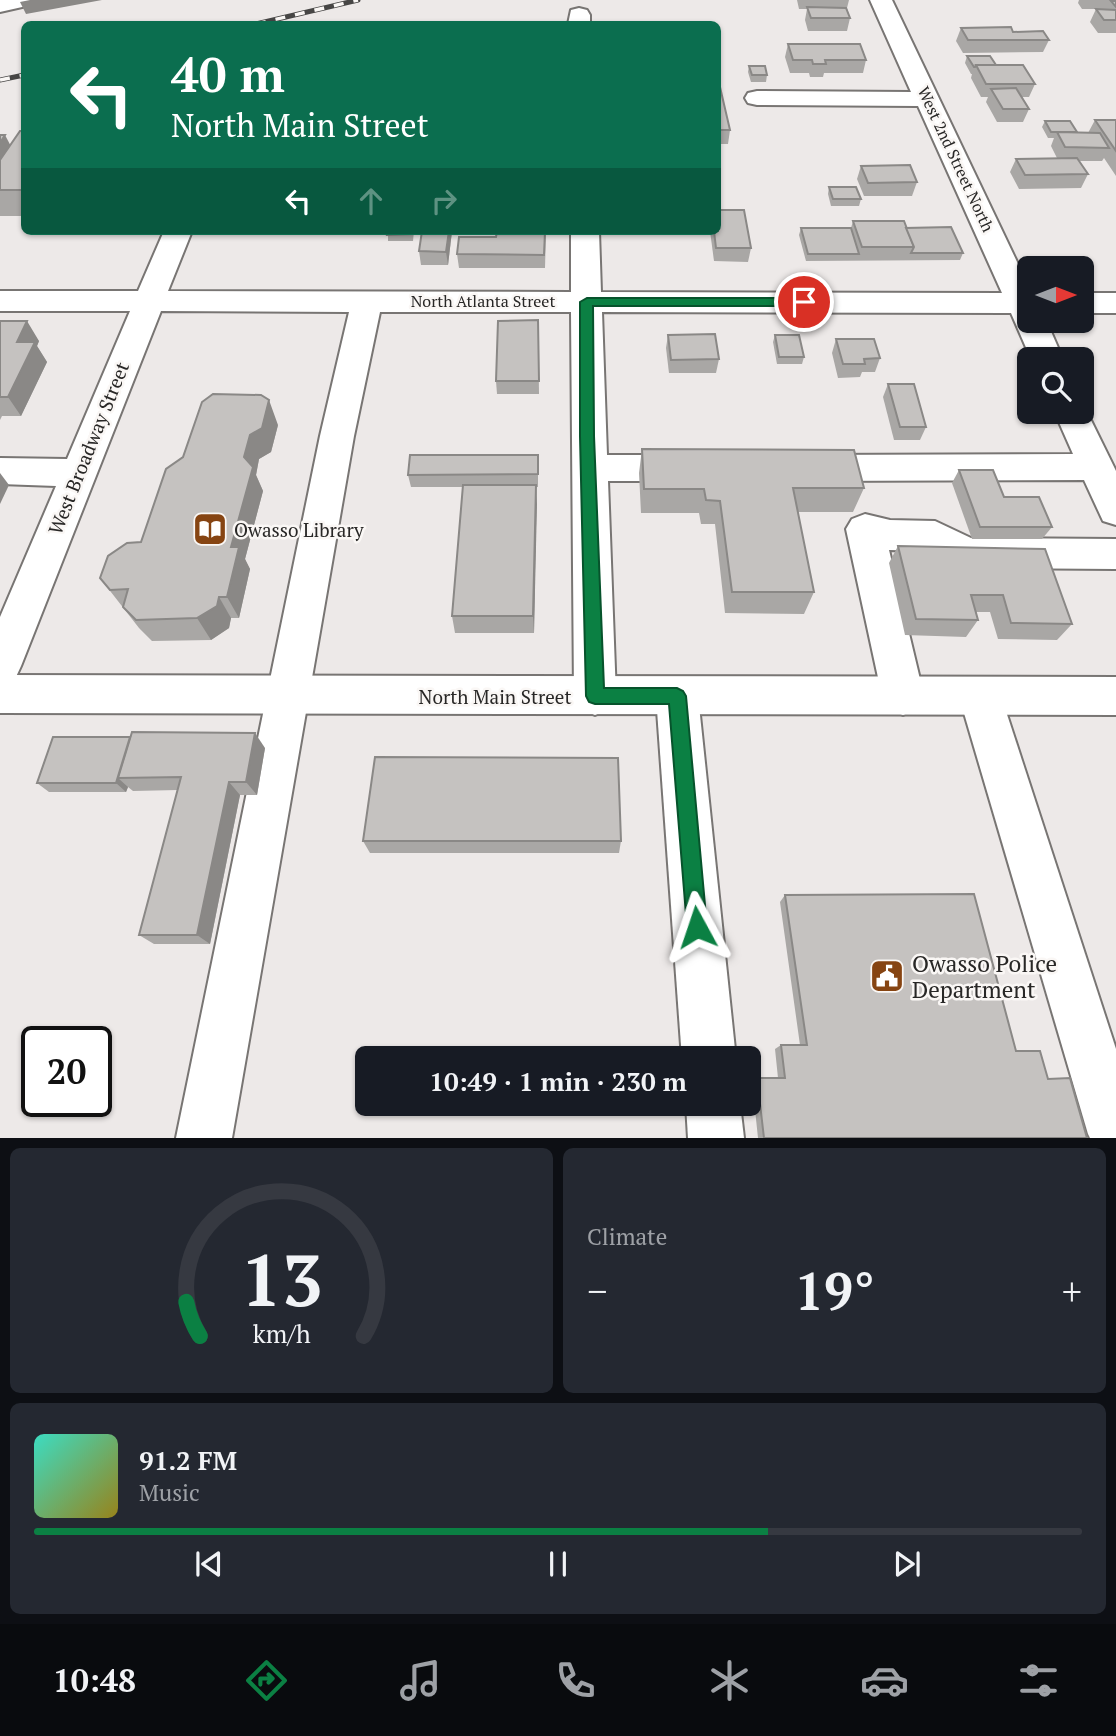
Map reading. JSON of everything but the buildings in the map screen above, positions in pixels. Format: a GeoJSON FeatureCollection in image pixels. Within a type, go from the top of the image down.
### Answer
{"type":"FeatureCollection","features":[{"type":"Feature","properties":{"kind":"street"},"geometry":{"type":"LineString","coordinates":[[0,6],[23,0]]}},
{"type":"Feature","properties":{"kind":"street","name":"West 2nd Street North"},"geometry":{"type":"LineString","coordinates":[[881,0],[1017,290]]}},
{"type":"Feature","properties":{"kind":"street"},"geometry":{"type":"LineString","coordinates":[[757,98],[928,99]]}},
{"type":"Feature","properties":{"kind":"street","name":"West Broadway Street"},"geometry":{"type":"LineString","coordinates":[[0,666],[176,235]]}},
{"type":"Feature","properties":{"kind":"street"},"geometry":{"type":"LineString","coordinates":[[585,235],[595,696]]}},
{"type":"Feature","properties":{"kind":"street"},"geometry":{"type":"LineString","coordinates":[[204,1138],[337,436],[367,300]]}},
{"type":"Feature","properties":{"kind":"street","name":"North Atlanta Street"},"geometry":{"type":"LineString","coordinates":[[0,301],[587,302],[1017,311]]}},
{"type":"Feature","properties":{"kind":"street"},"geometry":{"type":"LineString","coordinates":[[1094,303],[1116,303]]}},
{"type":"Feature","properties":{"kind":"street"},"geometry":{"type":"LineString","coordinates":[[1077,424],[1116,511]]}},
{"type":"Feature","properties":{"kind":"street"},"geometry":{"type":"LineString","coordinates":[[770,468],[1096,467]]}},
{"type":"Feature","properties":{"kind":"street"},"geometry":{"type":"LineString","coordinates":[[589,468],[728,468]]}},
{"type":"Feature","properties":{"kind":"street"},"geometry":{"type":"LineString","coordinates":[[0,471],[78,473]]}},
{"type":"Feature","properties":{"kind":"street"},"geometry":{"type":"LineString","coordinates":[[903,696],[865,529],[890,535],[935,536],[966,553],[1116,554]]}},
{"type":"Feature","properties":{"kind":"street","name":"North Main Street"},"geometry":{"type":"LineString","coordinates":[[0,694],[1116,696]]}},
{"type":"Feature","properties":{"kind":"street"},"geometry":{"type":"LineString","coordinates":[[677,696],[708,1046]]}},
{"type":"Feature","properties":{"kind":"street"},"geometry":{"type":"LineString","coordinates":[[981,696],[1116,1134]]}},
{"type":"Feature","properties":{"kind":"street"},"geometry":{"type":"LineString","coordinates":[[714,1116],[716,1138]]}},
{"type":"Feature","properties":{"kind":"railway"},"geometry":{"type":"LineString","coordinates":[[269,21],[358,0]]}},
{"type":"Feature","properties":{"kind":"railway"},"geometry":{"type":"LineString","coordinates":[[0,80],[21,76]]}},
{"type":"Feature","properties":{"kind":"place","name":"Owasso Library"},"geometry":{"type":"Point","coordinates":[210,529]}},
{"type":"Feature","properties":{"kind":"place","name":"Owasso Police Department"},"geometry":{"type":"Point","coordinates":[887,976]}},
{"type":"Feature","properties":{"kind":"route"},"geometry":{"type":"LineString","coordinates":[[697,927],[677,696],[595,696],[587,436],[587,302],[804,302]]}}]}
